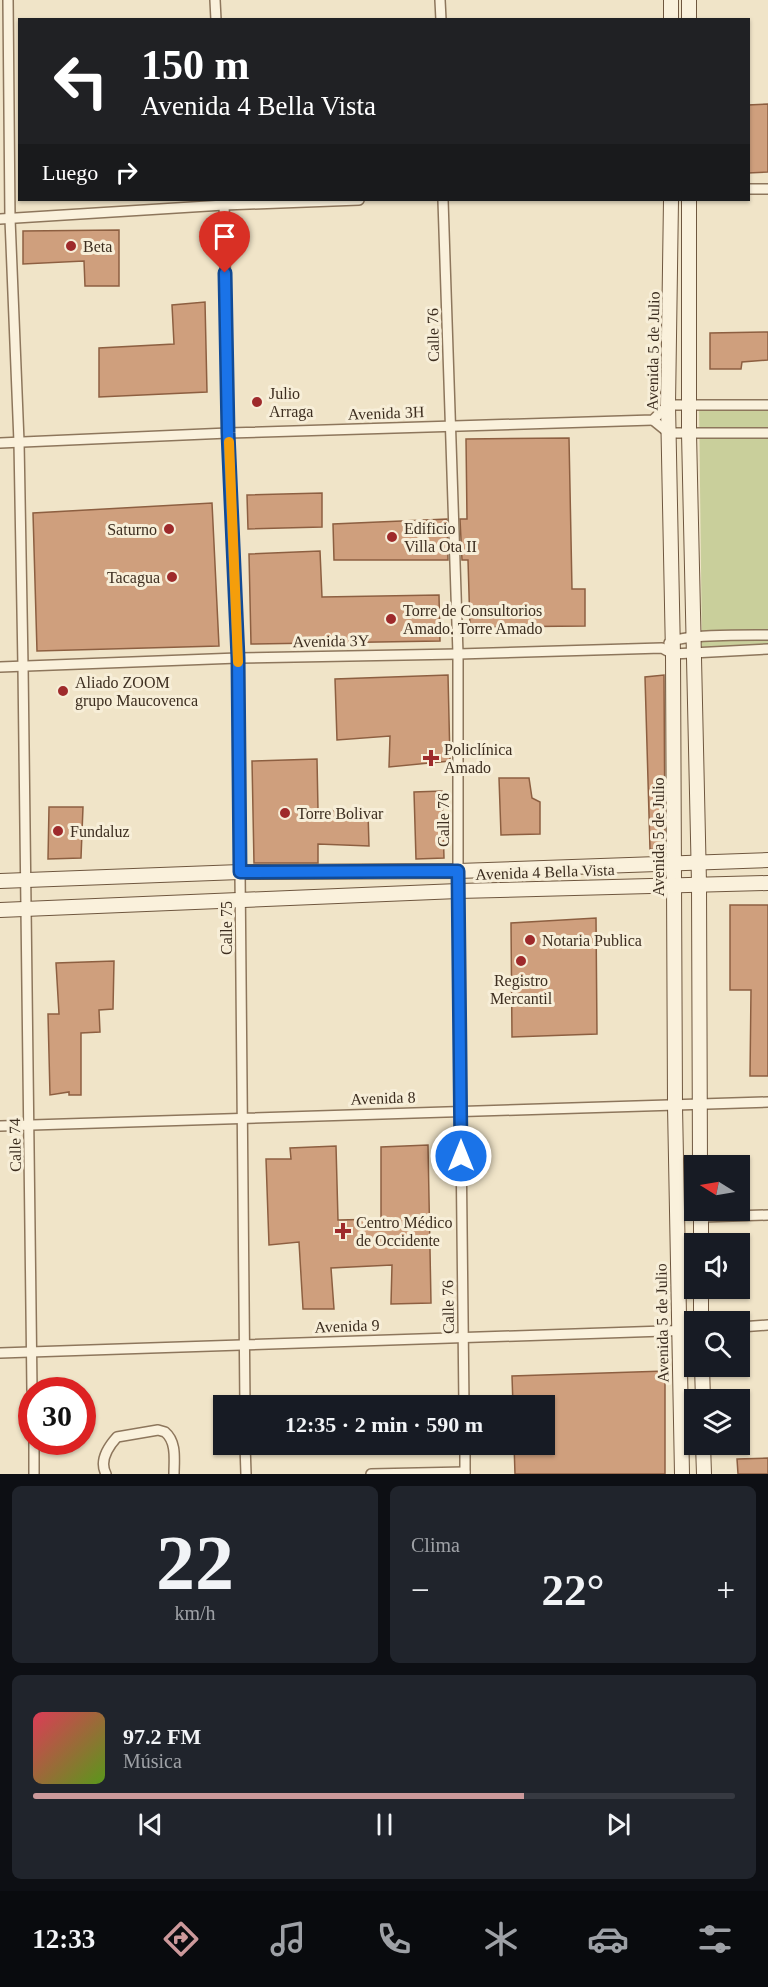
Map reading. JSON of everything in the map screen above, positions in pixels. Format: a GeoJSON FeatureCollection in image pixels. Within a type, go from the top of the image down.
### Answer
{"type":"FeatureCollection","features":[{"type":"Feature","properties":{"kind":"main road"},"geometry":{"type":"LineString","coordinates":[[671,0],[671,18]]}},
{"type":"Feature","properties":{"kind":"main road"},"geometry":{"type":"LineString","coordinates":[[689,0],[689,18]]}},
{"type":"Feature","properties":{"kind":"main road","name":"Avenida 5 de Julio"},"geometry":{"type":"LineString","coordinates":[[671,201],[668,405],[669,647],[675,885],[675,1106],[682,1474]]}},
{"type":"Feature","properties":{"kind":"main road"},"geometry":{"type":"LineString","coordinates":[[689,201],[689,433],[699,883],[700,1155]]}},
{"type":"Feature","properties":{"kind":"main road","name":"Avenida 4 Bella Vista"},"geometry":{"type":"LineString","coordinates":[[0,881],[240,872],[458,871],[768,860]]}},
{"type":"Feature","properties":{"kind":"main road","name":"Avenida 4 Bella Vista"},"geometry":{"type":"LineString","coordinates":[[0,910],[458,891],[768,883]]}},
{"type":"Feature","properties":{"kind":"main road"},"geometry":{"type":"LineString","coordinates":[[704,1455],[704,1474]]}},
{"type":"Feature","properties":{"kind":"street","name":"Calle 74"},"geometry":{"type":"LineString","coordinates":[[8,0],[5,219],[19,441],[32,1377]]}},
{"type":"Feature","properties":{"kind":"street"},"geometry":{"type":"LineString","coordinates":[[215,0],[216,18]]}},
{"type":"Feature","properties":{"kind":"street"},"geometry":{"type":"LineString","coordinates":[[440,0],[441,18]]}},
{"type":"Feature","properties":{"kind":"street"},"geometry":{"type":"LineString","coordinates":[[750,189],[768,189]]}},
{"type":"Feature","properties":{"kind":"street"},"geometry":{"type":"LineString","coordinates":[[5,219],[224,202],[292,201]]}},
{"type":"Feature","properties":{"kind":"street","name":"Calle 76"},"geometry":{"type":"LineString","coordinates":[[444,201],[458,654],[458,891],[464,1395]]}},
{"type":"Feature","properties":{"kind":"street","name":"Calle 75"},"geometry":{"type":"LineString","coordinates":[[224,202],[228,433],[238,658],[245,1395]]}},
{"type":"Feature","properties":{"kind":"street"},"geometry":{"type":"LineString","coordinates":[[768,405],[668,405],[653,420],[669,433],[768,433]]}},
{"type":"Feature","properties":{"kind":"street","name":"Avenida 3H"},"geometry":{"type":"LineString","coordinates":[[0,443],[450,425],[653,420]]}},
{"type":"Feature","properties":{"kind":"street","name":"Avenida 3Y"},"geometry":{"type":"LineString","coordinates":[[669,647],[692,638],[768,634]]}},
{"type":"Feature","properties":{"kind":"street","name":"Avenida 3Y"},"geometry":{"type":"LineString","coordinates":[[0,667],[238,658],[669,647],[693,654],[768,649]]}},
{"type":"Feature","properties":{"kind":"street","name":"Avenida 8"},"geometry":{"type":"LineString","coordinates":[[0,1126],[461,1110],[700,1106],[768,1102]]}},
{"type":"Feature","properties":{"kind":"street"},"geometry":{"type":"LineString","coordinates":[[750,1215],[768,1215]]}},
{"type":"Feature","properties":{"kind":"street"},"geometry":{"type":"LineString","coordinates":[[750,1326],[768,1325]]}},
{"type":"Feature","properties":{"kind":"street","name":"Avenida 9"},"geometry":{"type":"LineString","coordinates":[[0,1353],[684,1330]]}},
{"type":"Feature","properties":{"kind":"street"},"geometry":{"type":"LineString","coordinates":[[106,1474],[104,1456],[117,1437],[158,1430],[165,1432],[172,1441],[174,1474]]}},
{"type":"Feature","properties":{"kind":"street"},"geometry":{"type":"LineString","coordinates":[[34,1455],[34,1474]]}},
{"type":"Feature","properties":{"kind":"street"},"geometry":{"type":"LineString","coordinates":[[245,1455],[246,1474]]}},
{"type":"Feature","properties":{"kind":"street"},"geometry":{"type":"LineString","coordinates":[[371,1474],[465,1473],[465,1455]]}},
{"type":"Feature","properties":{"kind":"green space"},"geometry":{"type":"Polygon","coordinates":[[[699,402],[768,402],[768,644],[702,649],[699,402]]]}},
{"type":"Feature","properties":{"kind":"building"},"geometry":{"type":"Polygon","coordinates":[[[768,104],[768,172],[750,173],[750,105],[768,104]]]}},
{"type":"Feature","properties":{"kind":"building","name":"Beta"},"geometry":{"type":"Polygon","coordinates":[[[119,230],[119,286],[85,286],[84,261],[23,264],[23,231],[119,230]]]}},
{"type":"Feature","properties":{"kind":"building"},"geometry":{"type":"Polygon","coordinates":[[[205,302],[207,392],[99,397],[99,348],[174,344],[172,305],[205,302]]]}},
{"type":"Feature","properties":{"kind":"building"},"geometry":{"type":"Polygon","coordinates":[[[768,332],[768,360],[742,362],[741,369],[710,369],[710,333],[768,332]]]}},
{"type":"Feature","properties":{"kind":"building"},"geometry":{"type":"Polygon","coordinates":[[[569,438],[572,589],[585,589],[585,626],[470,627],[468,560],[462,560],[460,519],[467,519],[466,439],[569,438]]]}},
{"type":"Feature","properties":{"kind":"building"},"geometry":{"type":"Polygon","coordinates":[[[322,493],[322,527],[248,529],[247,495],[322,493]]]}},
{"type":"Feature","properties":{"kind":"building"},"geometry":{"type":"Polygon","coordinates":[[[212,503],[219,646],[37,651],[33,513],[212,503]]]}},
{"type":"Feature","properties":{"kind":"building","name":"Edificio Villa Ota II"},"geometry":{"type":"Polygon","coordinates":[[[447,519],[448,560],[334,560],[333,524],[447,519]]]}},
{"type":"Feature","properties":{"kind":"building"},"geometry":{"type":"Polygon","coordinates":[[[320,551],[322,597],[439,595],[440,641],[251,644],[249,554],[320,551]]]}},
{"type":"Feature","properties":{"kind":"building"},"geometry":{"type":"Polygon","coordinates":[[[448,675],[450,761],[389,767],[390,736],[337,740],[335,679],[448,675]]]}},
{"type":"Feature","properties":{"kind":"building"},"geometry":{"type":"Polygon","coordinates":[[[664,675],[665,848],[650,849],[645,677],[664,675]]]}},
{"type":"Feature","properties":{"kind":"building","name":"Torre Bolivar"},"geometry":{"type":"Polygon","coordinates":[[[317,759],[318,810],[368,812],[369,846],[318,844],[318,863],[254,863],[252,761],[317,759]]]}},
{"type":"Feature","properties":{"kind":"building"},"geometry":{"type":"Polygon","coordinates":[[[499,778],[529,778],[532,798],[540,802],[540,834],[501,835],[499,778]]]}},
{"type":"Feature","properties":{"kind":"building"},"geometry":{"type":"Polygon","coordinates":[[[442,791],[444,858],[416,859],[414,792],[442,791]]]}},
{"type":"Feature","properties":{"kind":"building"},"geometry":{"type":"Polygon","coordinates":[[[49,807],[83,807],[81,858],[48,859],[49,807]]]}},
{"type":"Feature","properties":{"kind":"building"},"geometry":{"type":"Polygon","coordinates":[[[730,905],[768,905],[768,1076],[750,1076],[751,990],[730,990],[730,905]]]}},
{"type":"Feature","properties":{"kind":"building"},"geometry":{"type":"Polygon","coordinates":[[[596,918],[597,1034],[512,1037],[511,923],[596,918]]]}},
{"type":"Feature","properties":{"kind":"building"},"geometry":{"type":"Polygon","coordinates":[[[114,961],[113,1009],[99,1010],[100,1032],[81,1033],[81,1095],[69,1095],[69,1092],[50,1095],[48,1014],[59,1014],[56,963],[114,961]]]}},
{"type":"Feature","properties":{"kind":"building","name":"Centro Médico de Occidente"},"geometry":{"type":"Polygon","coordinates":[[[428,1145],[431,1303],[391,1304],[392,1265],[331,1268],[334,1309],[303,1309],[299,1242],[269,1245],[266,1159],[291,1159],[290,1148],[336,1146],[338,1220],[381,1219],[381,1147],[428,1145]]]}},
{"type":"Feature","properties":{"kind":"building"},"geometry":{"type":"Polygon","coordinates":[[[665,1371],[665,1474],[515,1474],[514,1455],[555,1455],[555,1395],[513,1395],[512,1376],[665,1371]]]}},
{"type":"Feature","properties":{"kind":"building"},"geometry":{"type":"Polygon","coordinates":[[[768,1458],[768,1474],[738,1474],[737,1459],[768,1458]]]}},
{"type":"Feature","properties":{"kind":"slow traffic"},"geometry":{"type":"LineString","coordinates":[[229,442],[238,662]]}},
{"type":"Feature","properties":{"kind":"place","name":"Beta"},"geometry":{"type":"Point","coordinates":[71,246]}},
{"type":"Feature","properties":{"kind":"place","name":"Julio Arraga"},"geometry":{"type":"Point","coordinates":[257,402]}},
{"type":"Feature","properties":{"kind":"place","name":"Saturno"},"geometry":{"type":"Point","coordinates":[169,529]}},
{"type":"Feature","properties":{"kind":"place","name":"Edificio Villa Ota II"},"geometry":{"type":"Point","coordinates":[392,537]}},
{"type":"Feature","properties":{"kind":"place","name":"Tacagua"},"geometry":{"type":"Point","coordinates":[172,577]}},
{"type":"Feature","properties":{"kind":"place","name":"Torre de Consultorios Amado. Torre Amado"},"geometry":{"type":"Point","coordinates":[391,619]}},
{"type":"Feature","properties":{"kind":"place","name":"Aliado ZOOM grupo Maucovenca"},"geometry":{"type":"Point","coordinates":[63,691]}},
{"type":"Feature","properties":{"kind":"place","name":"Policlínica Amado"},"geometry":{"type":"Point","coordinates":[431,758]}},
{"type":"Feature","properties":{"kind":"place","name":"Torre Bolivar"},"geometry":{"type":"Point","coordinates":[285,813]}},
{"type":"Feature","properties":{"kind":"place","name":"Fundaluz"},"geometry":{"type":"Point","coordinates":[58,831]}},
{"type":"Feature","properties":{"kind":"place","name":"Notaria Publica"},"geometry":{"type":"Point","coordinates":[530,940]}},
{"type":"Feature","properties":{"kind":"place","name":"Registro Mercantil"},"geometry":{"type":"Point","coordinates":[521,961]}},
{"type":"Feature","properties":{"kind":"place","name":"Centro Médico de Occidente"},"geometry":{"type":"Point","coordinates":[343,1231]}},
{"type":"Feature","properties":{"kind":"route"},"geometry":{"type":"LineString","coordinates":[[225,273],[228,433],[238,658],[240,872],[458,871],[461,1156]]}}]}
